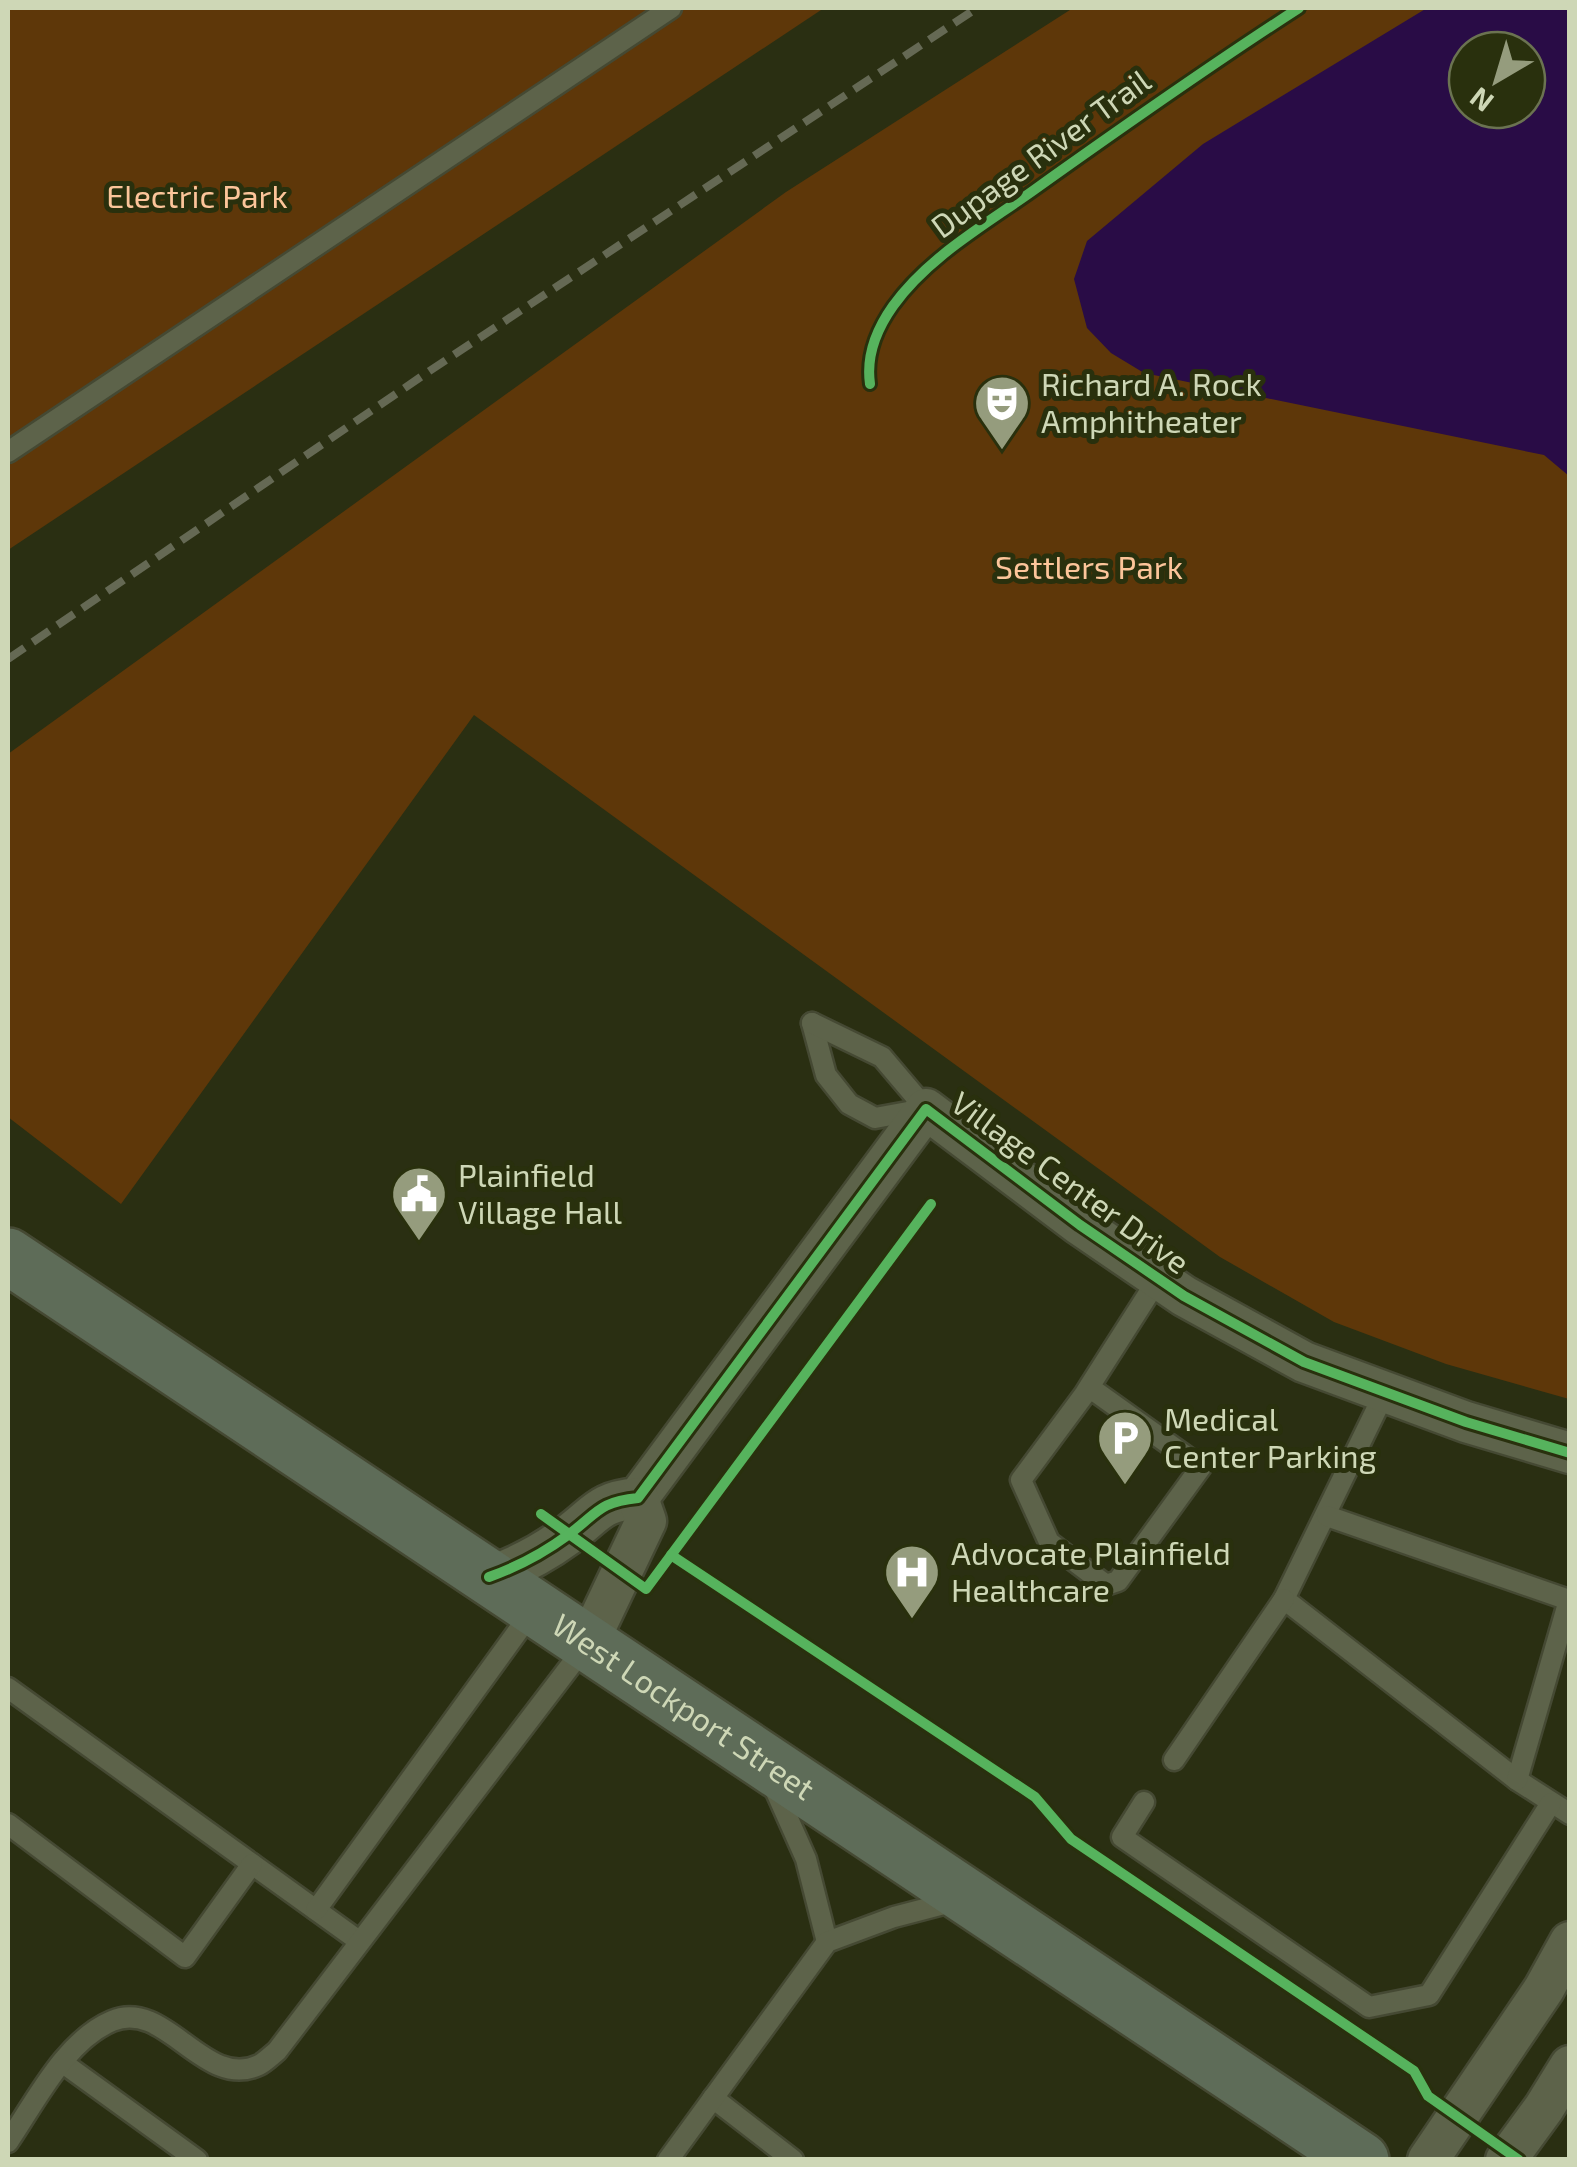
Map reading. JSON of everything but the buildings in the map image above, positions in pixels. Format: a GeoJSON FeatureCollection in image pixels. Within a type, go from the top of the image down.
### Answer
{"type":"FeatureCollection","features":[{"type":"Feature","properties":{"kind":"main road","name":"West Lockport Street"},"geometry":{"type":"LineString","coordinates":[[8,1256],[1361,2160]]}},
{"type":"Feature","properties":{"kind":"street","name":"Village Center Drive"},"geometry":{"type":"LineString","coordinates":[[638,1498],[926,1109],[1080,1225],[1158,1278],[1304,1362],[1466,1422],[1570,1453]]}},
{"type":"Feature","properties":{"kind":"street"},"geometry":{"type":"LineString","coordinates":[[489,1577],[511,1569],[569,1534],[609,1501],[638,1498],[646,1522],[588,1643]]}},
{"type":"Feature","properties":{"kind":"street"},"geometry":{"type":"LineString","coordinates":[[1428,2160],[1544,1989],[1570,1942]]}},
{"type":"Feature","properties":{"kind":"street"},"geometry":{"type":"LineString","coordinates":[[1506,2160],[1570,2066]]}},
{"type":"Feature","properties":{"kind":"lane"},"geometry":{"type":"LineString","coordinates":[[8,452],[672,8]]}},
{"type":"Feature","properties":{"kind":"lane"},"geometry":{"type":"LineString","coordinates":[[812,1022],[882,1058],[926,1109],[875,1118],[850,1104],[826,1076],[812,1022]]}},
{"type":"Feature","properties":{"kind":"lane"},"geometry":{"type":"LineString","coordinates":[[1089,1387],[1201,1467],[1118,1582],[1106,1585],[1049,1542],[1021,1480],[1089,1387],[1158,1278]]}},
{"type":"Feature","properties":{"kind":"lane"},"geometry":{"type":"LineString","coordinates":[[1174,1760],[1284,1598],[1385,1392]]}},
{"type":"Feature","properties":{"kind":"lane"},"geometry":{"type":"LineString","coordinates":[[1326,1516],[1569,1600],[1517,1780]]}},
{"type":"Feature","properties":{"kind":"lane"},"geometry":{"type":"LineString","coordinates":[[1144,1802],[1122,1837],[1369,2007],[1429,1994],[1560,1808],[1517,1780],[1284,1598]]}},
{"type":"Feature","properties":{"kind":"lane"},"geometry":{"type":"LineString","coordinates":[[316,1910],[535,1608]]}},
{"type":"Feature","properties":{"kind":"lane"},"geometry":{"type":"LineString","coordinates":[[8,2142],[62,2063],[86,2038],[111,2021],[131,2016],[153,2022],[212,2062],[233,2068],[258,2066],[277,2051],[588,1643]]}},
{"type":"Feature","properties":{"kind":"lane"},"geometry":{"type":"LineString","coordinates":[[8,1688],[359,1942]]}},
{"type":"Feature","properties":{"kind":"lane"},"geometry":{"type":"LineString","coordinates":[[762,1760],[806,1859],[827,1942]]}},
{"type":"Feature","properties":{"kind":"lane"},"geometry":{"type":"LineString","coordinates":[[8,1824],[184,1957],[252,1864]]}},
{"type":"Feature","properties":{"kind":"lane"},"geometry":{"type":"LineString","coordinates":[[668,2160],[827,1942],[894,1917],[970,1897]]}},
{"type":"Feature","properties":{"kind":"lane"},"geometry":{"type":"LineString","coordinates":[[62,2063],[197,2160]]}},
{"type":"Feature","properties":{"kind":"lane"},"geometry":{"type":"LineString","coordinates":[[713,2098],[793,2160]]}},
{"type":"Feature","properties":{"kind":"green space","name":"Electric Park"},"geometry":{"type":"Polygon","coordinates":[[[8,8],[824,8],[8,550],[8,8]]]}},
{"type":"Feature","properties":{"kind":"green space","name":"Settlers Park"},"geometry":{"type":"Polygon","coordinates":[[[1073,8],[1569,8],[1569,1399],[1446,1364],[1334,1322],[1220,1257],[474,715],[121,1204],[8,1117],[8,754],[786,192],[1073,8]]]}},
{"type":"Feature","properties":{"kind":"shaded area"},"geometry":{"type":"Polygon","coordinates":[[[1427,8],[1569,8],[1569,476],[1544,455],[1144,373],[1111,353],[1087,328],[1074,279],[1087,241],[1203,144],[1427,8]]]}},
{"type":"Feature","properties":{"kind":"railway"},"geometry":{"type":"LineString","coordinates":[[8,659],[428,372],[977,8]]}},
{"type":"Feature","properties":{"kind":"cycle path","name":"Dupage River Trail"},"geometry":{"type":"LineString","coordinates":[[870,384],[871,353],[882,324],[907,288],[940,257],[1299,8]]}},
{"type":"Feature","properties":{"kind":"cycle path"},"geometry":{"type":"LineString","coordinates":[[489,1577],[550,1547],[606,1506],[638,1498],[926,1109],[1080,1225],[1184,1296],[1304,1362],[1466,1422],[1570,1453]]}},
{"type":"Feature","properties":{"kind":"cycle path"},"geometry":{"type":"LineString","coordinates":[[541,1514],[646,1589],[931,1204]]}},
{"type":"Feature","properties":{"kind":"cycle path"},"geometry":{"type":"LineString","coordinates":[[671,1555],[1035,1797],[1071,1839],[1414,2071],[1428,2096],[1519,2160]]}},
{"type":"Feature","properties":{"kind":"place","name":"Richard A. Rock Amphitheater"},"geometry":{"type":"Point","coordinates":[1002,452]}},
{"type":"Feature","properties":{"kind":"place","name":"Plainfield Village Hall"},"geometry":{"type":"Point","coordinates":[419,1243]}},
{"type":"Feature","properties":{"kind":"place","name":"Medical Center Parking"},"geometry":{"type":"Point","coordinates":[1125,1487]}},
{"type":"Feature","properties":{"kind":"place","name":"Advocate Plainfield Healthcare"},"geometry":{"type":"Point","coordinates":[912,1621]}}]}
